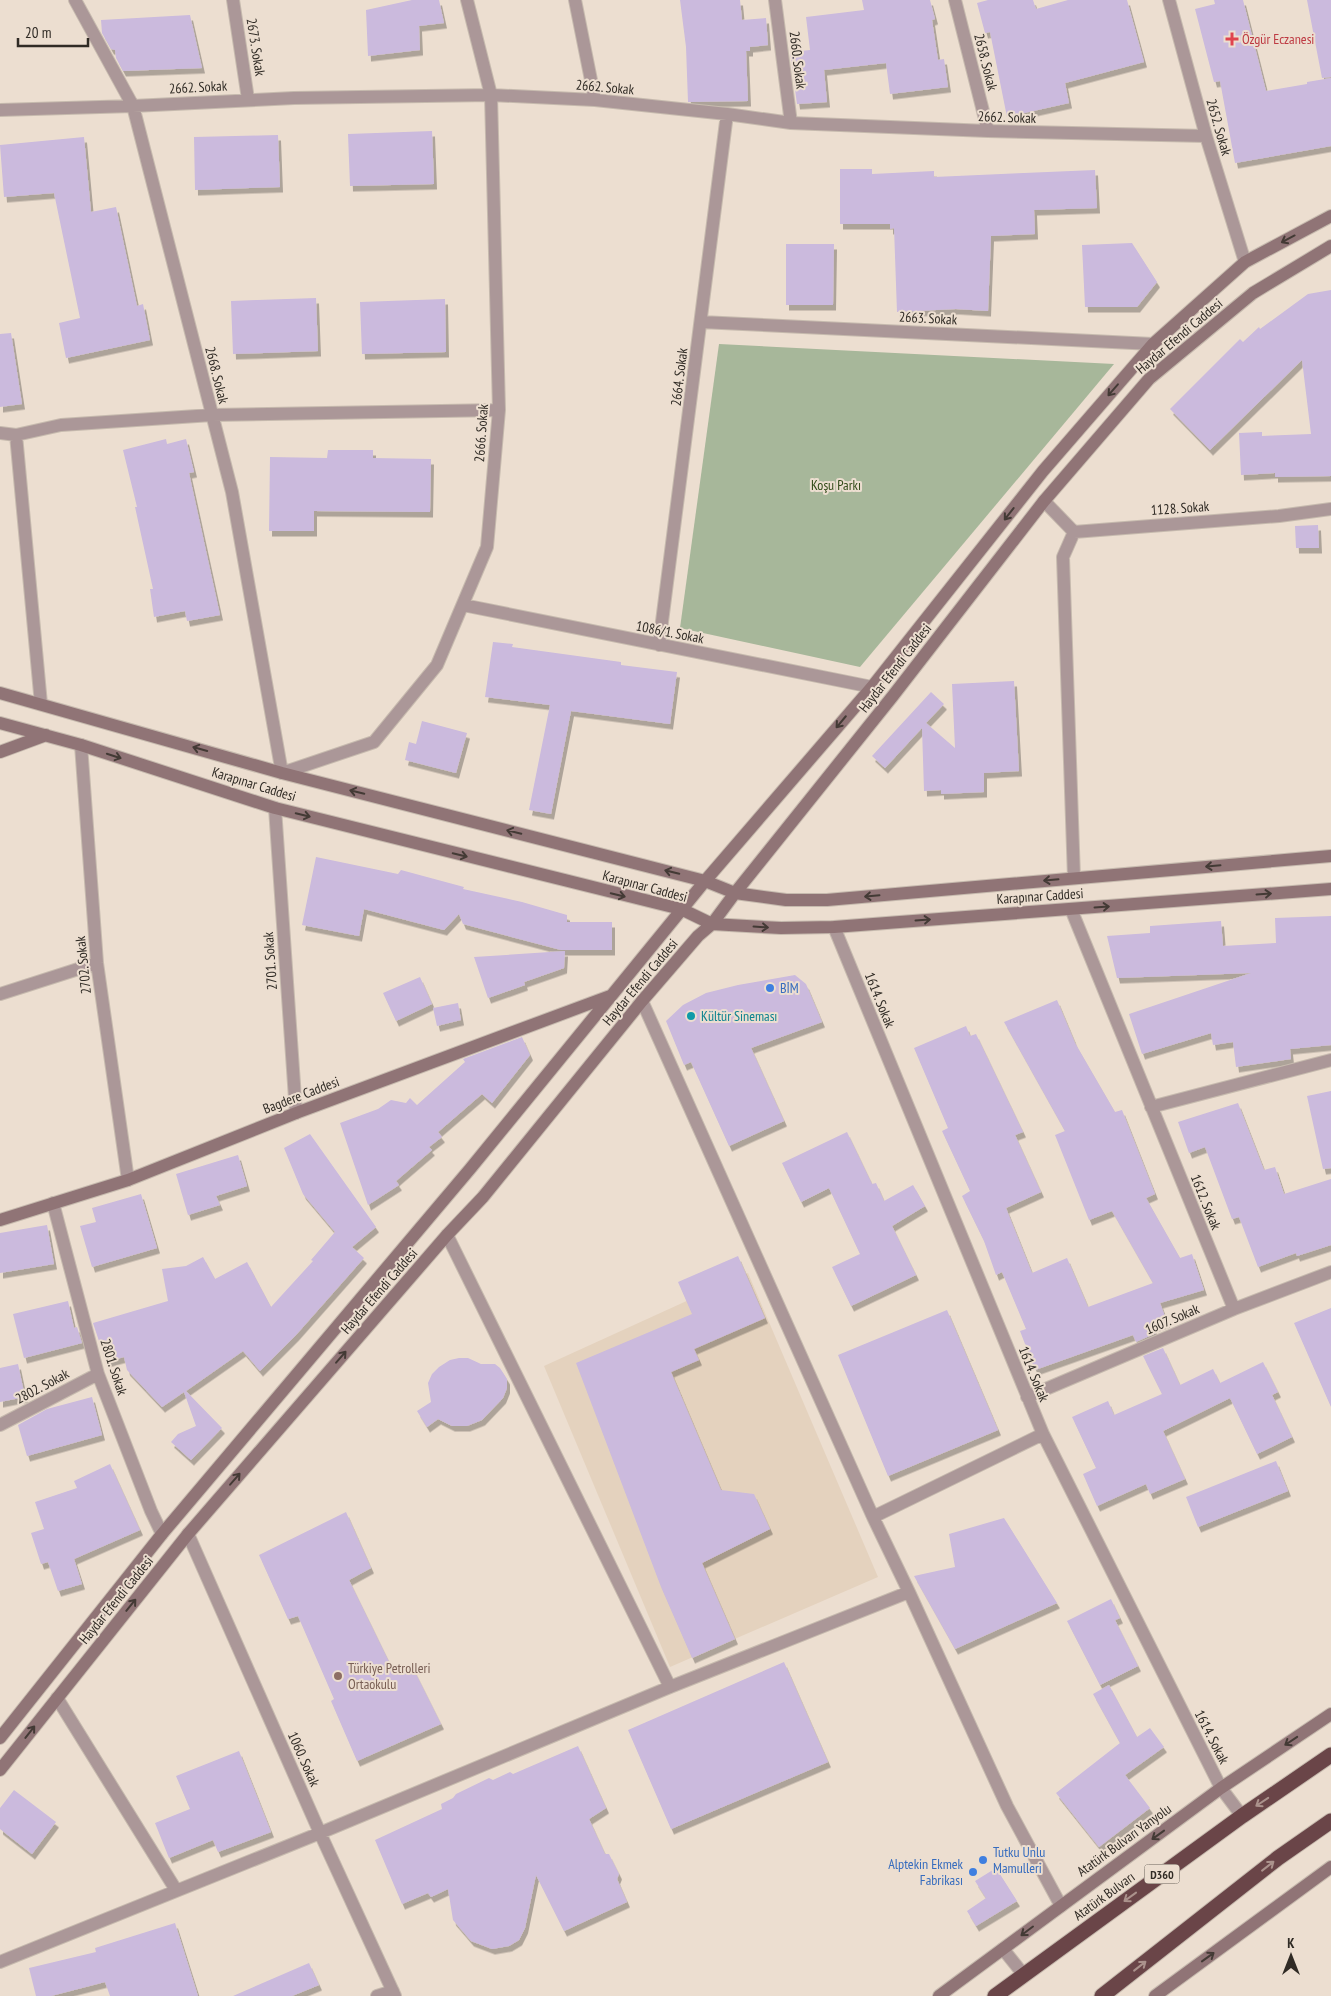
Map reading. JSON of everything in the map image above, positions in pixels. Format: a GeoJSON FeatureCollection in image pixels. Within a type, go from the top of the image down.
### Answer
{"type":"FeatureCollection","features":[{"type":"Feature","properties":{"kind":"highway","name":"Atatürk Bulvarı"},"geometry":{"type":"LineString","coordinates":[[995,1996],[1242,1816],[1331,1755]]}},
{"type":"Feature","properties":{"kind":"highway"},"geometry":{"type":"LineString","coordinates":[[1102,1996],[1278,1858],[1331,1821]]}},
{"type":"Feature","properties":{"kind":"main road","name":"Haydar Efendi Caddesi"},"geometry":{"type":"LineString","coordinates":[[0,1738],[162,1534],[470,1169],[681,909],[872,686],[1043,471],[1153,344],[1245,262],[1331,216]]}},
{"type":"Feature","properties":{"kind":"main road","name":"Haydar Efendi Caddesi"},"geometry":{"type":"LineString","coordinates":[[0,1770],[188,1534],[447,1235],[483,1197],[642,1001],[698,936],[712,924],[1044,501],[1149,379],[1253,293],[1331,246]]}},
{"type":"Feature","properties":{"kind":"main road","name":"Karapınar Caddesi"},"geometry":{"type":"LineString","coordinates":[[0,693],[282,773],[705,881],[735,893],[786,900],[827,900],[1331,856]]}},
{"type":"Feature","properties":{"kind":"main road","name":"Karapınar Caddesi"},"geometry":{"type":"LineString","coordinates":[[0,723],[46,735],[275,808],[681,909],[712,924],[781,928],[834,927],[1331,889]]}},
{"type":"Feature","properties":{"kind":"main road"},"geometry":{"type":"LineString","coordinates":[[0,752],[46,735]]}},
{"type":"Feature","properties":{"kind":"main road","name":"Bagdere Caddesi"},"geometry":{"type":"LineString","coordinates":[[0,1220],[128,1180],[296,1113],[612,995]]}},
{"type":"Feature","properties":{"kind":"main road","name":"Atatürk Bulvarı Yanyolu"},"geometry":{"type":"LineString","coordinates":[[939,1996],[1221,1788],[1331,1714]]}},
{"type":"Feature","properties":{"kind":"main road"},"geometry":{"type":"LineString","coordinates":[[1155,1996],[1331,1867]]}},
{"type":"Feature","properties":{"kind":"street","name":"2668. Sokak"},"geometry":{"type":"LineString","coordinates":[[75,0],[133,106],[232,492],[282,773]]}},
{"type":"Feature","properties":{"kind":"street","name":"2673. Sokak"},"geometry":{"type":"LineString","coordinates":[[233,0],[248,99]]}},
{"type":"Feature","properties":{"kind":"street","name":"2666. Sokak"},"geometry":{"type":"LineString","coordinates":[[282,773],[374,742],[437,666],[487,547],[499,410],[491,95],[467,0]]}},
{"type":"Feature","properties":{"kind":"street"},"geometry":{"type":"LineString","coordinates":[[575,0],[595,100]]}},
{"type":"Feature","properties":{"kind":"street","name":"2660. Sokak"},"geometry":{"type":"LineString","coordinates":[[775,0],[791,123]]}},
{"type":"Feature","properties":{"kind":"street","name":"2658. Sokak"},"geometry":{"type":"LineString","coordinates":[[955,0],[988,132]]}},
{"type":"Feature","properties":{"kind":"street","name":"2652. Sokak"},"geometry":{"type":"LineString","coordinates":[[1169,0],[1206,136],[1245,262]]}},
{"type":"Feature","properties":{"kind":"street","name":"2662. Sokak"},"geometry":{"type":"LineString","coordinates":[[0,110],[133,106],[248,99],[491,95],[595,100],[791,123],[988,132],[1206,136]]}},
{"type":"Feature","properties":{"kind":"street","name":"2664. Sokak"},"geometry":{"type":"LineString","coordinates":[[659,645],[727,114]]}},
{"type":"Feature","properties":{"kind":"street","name":"2663. Sokak"},"geometry":{"type":"LineString","coordinates":[[701,322],[1153,344]]}},
{"type":"Feature","properties":{"kind":"street"},"geometry":{"type":"LineString","coordinates":[[0,433],[16,435],[61,425],[212,415],[499,410]]}},
{"type":"Feature","properties":{"kind":"street"},"geometry":{"type":"LineString","coordinates":[[16,435],[41,704]]}},
{"type":"Feature","properties":{"kind":"street"},"geometry":{"type":"LineString","coordinates":[[1044,501],[1074,532],[1063,557],[1074,878]]}},
{"type":"Feature","properties":{"kind":"street","name":"1128. Sokak"},"geometry":{"type":"LineString","coordinates":[[1074,532],[1278,516],[1331,509]]}},
{"type":"Feature","properties":{"kind":"street","name":"1086/1. Sokak"},"geometry":{"type":"LineString","coordinates":[[462,605],[872,686]]}},
{"type":"Feature","properties":{"kind":"street","name":"2702. Sokak"},"geometry":{"type":"LineString","coordinates":[[81,746],[97,963],[128,1180]]}},
{"type":"Feature","properties":{"kind":"street","name":"2701. Sokak"},"geometry":{"type":"LineString","coordinates":[[275,808],[296,1113]]}},
{"type":"Feature","properties":{"kind":"street","name":"1612. Sokak"},"geometry":{"type":"LineString","coordinates":[[1071,909],[1234,1309]]}},
{"type":"Feature","properties":{"kind":"street","name":"1614. Sokak"},"geometry":{"type":"LineString","coordinates":[[834,927],[1043,1434],[1221,1788],[1242,1816]]}},
{"type":"Feature","properties":{"kind":"street"},"geometry":{"type":"LineString","coordinates":[[0,994],[97,963]]}},
{"type":"Feature","properties":{"kind":"street"},"geometry":{"type":"LineString","coordinates":[[642,1001],[872,1517],[909,1592],[1007,1806],[1061,1906]]}},
{"type":"Feature","properties":{"kind":"street"},"geometry":{"type":"LineString","coordinates":[[1151,1106],[1331,1060]]}},
{"type":"Feature","properties":{"kind":"street","name":"2801. Sokak"},"geometry":{"type":"LineString","coordinates":[[54,1203],[98,1374],[151,1511],[162,1534]]}},
{"type":"Feature","properties":{"kind":"street"},"geometry":{"type":"LineString","coordinates":[[447,1235],[670,1687]]}},
{"type":"Feature","properties":{"kind":"street","name":"1607. Sokak"},"geometry":{"type":"LineString","coordinates":[[1027,1397],[1234,1309],[1331,1272]]}},
{"type":"Feature","properties":{"kind":"street","name":"2802. Sokak"},"geometry":{"type":"LineString","coordinates":[[0,1425],[98,1374]]}},
{"type":"Feature","properties":{"kind":"street"},"geometry":{"type":"LineString","coordinates":[[872,1517],[1043,1434]]}},
{"type":"Feature","properties":{"kind":"street","name":"1060. Sokak"},"geometry":{"type":"LineString","coordinates":[[188,1534],[320,1833],[394,1994]]}},
{"type":"Feature","properties":{"kind":"street"},"geometry":{"type":"LineString","coordinates":[[0,1962],[320,1833],[670,1687],[909,1592]]}},
{"type":"Feature","properties":{"kind":"street"},"geometry":{"type":"LineString","coordinates":[[57,1698],[176,1890]]}},
{"type":"Feature","properties":{"kind":"street"},"geometry":{"type":"LineString","coordinates":[[1003,1949],[1024,1974]]}},
{"type":"Feature","properties":{"kind":"street"},"geometry":{"type":"LineString","coordinates":[[377,1996],[394,1994]]}},
{"type":"Feature","properties":{"kind":"shaded area"},"geometry":{"type":"Polygon","coordinates":[[[748,1273],[878,1577],[670,1667],[544,1366],[748,1273]]]}},
{"type":"Feature","properties":{"kind":"green space","name":"Koşu Parkı"},"geometry":{"type":"Polygon","coordinates":[[[719,344],[1114,364],[860,667],[680,628],[719,344]]]}},
{"type":"Feature","properties":{"kind":"building"},"geometry":{"type":"Polygon","coordinates":[[[412,0],[439,0],[444,23],[419,26],[420,50],[368,56],[366,10],[412,0]]]}},
{"type":"Feature","properties":{"kind":"building"},"geometry":{"type":"Polygon","coordinates":[[[680,0],[740,0],[742,20],[766,18],[768,45],[750,47],[750,51],[746,51],[748,101],[688,102],[686,47],[680,0]]]}},
{"type":"Feature","properties":{"kind":"building"},"geometry":{"type":"Polygon","coordinates":[[[862,0],[930,0],[935,19],[932,20],[938,60],[944,59],[948,87],[890,94],[886,63],[824,70],[827,102],[797,104],[790,52],[810,50],[806,17],[864,10],[862,0]]]}},
{"type":"Feature","properties":{"kind":"building"},"geometry":{"type":"Polygon","coordinates":[[[988,0],[1033,0],[1036,9],[1068,0],[1127,0],[1144,62],[1065,83],[1069,103],[1007,117],[990,32],[985,33],[977,3],[988,0]]]}},
{"type":"Feature","properties":{"kind":"building"},"geometry":{"type":"Polygon","coordinates":[[[1214,0],[1243,0],[1266,91],[1331,78],[1331,146],[1235,163],[1220,81],[1214,82],[1195,9],[1215,4],[1214,0]]]}},
{"type":"Feature","properties":{"kind":"building"},"geometry":{"type":"Polygon","coordinates":[[[1307,0],[1331,0],[1331,77],[1322,78],[1307,0]]]}},
{"type":"Feature","properties":{"kind":"building"},"geometry":{"type":"Polygon","coordinates":[[[190,15],[202,68],[123,71],[116,58],[115,50],[111,49],[102,33],[101,20],[190,15]]]}},
{"type":"Feature","properties":{"kind":"building"},"geometry":{"type":"Polygon","coordinates":[[[432,131],[434,184],[350,186],[348,134],[432,131]]]}},
{"type":"Feature","properties":{"kind":"building"},"geometry":{"type":"Polygon","coordinates":[[[278,135],[280,187],[195,190],[194,137],[278,135]]]}},
{"type":"Feature","properties":{"kind":"building"},"geometry":{"type":"Polygon","coordinates":[[[84,137],[91,212],[116,207],[137,306],[143,304],[150,340],[66,358],[59,323],[80,318],[54,193],[4,197],[0,145],[84,137]]]}},
{"type":"Feature","properties":{"kind":"building"},"geometry":{"type":"Polygon","coordinates":[[[840,169],[872,169],[872,174],[934,171],[934,177],[1095,170],[1097,208],[1034,210],[1035,234],[991,236],[988,311],[956,309],[897,312],[894,228],[890,229],[890,224],[840,224],[840,169]]]}},
{"type":"Feature","properties":{"kind":"building"},"geometry":{"type":"Polygon","coordinates":[[[1132,243],[1157,282],[1137,307],[1085,307],[1082,245],[1132,243]]]}},
{"type":"Feature","properties":{"kind":"building"},"geometry":{"type":"Polygon","coordinates":[[[786,244],[834,244],[833,305],[786,305],[786,244]]]}},
{"type":"Feature","properties":{"kind":"building"},"geometry":{"type":"Polygon","coordinates":[[[1331,290],[1331,476],[1275,477],[1275,473],[1241,475],[1239,433],[1262,432],[1262,436],[1311,434],[1302,360],[1210,450],[1170,409],[1240,339],[1243,342],[1259,327],[1260,329],[1308,294],[1331,290]]]}},
{"type":"Feature","properties":{"kind":"building"},"geometry":{"type":"Polygon","coordinates":[[[316,298],[318,351],[233,354],[231,301],[316,298]]]}},
{"type":"Feature","properties":{"kind":"building"},"geometry":{"type":"Polygon","coordinates":[[[445,299],[446,352],[362,354],[360,302],[445,299]]]}},
{"type":"Feature","properties":{"kind":"building"},"geometry":{"type":"Polygon","coordinates":[[[11,333],[22,404],[0,407],[0,334],[11,333]]]}},
{"type":"Feature","properties":{"kind":"building"},"geometry":{"type":"Polygon","coordinates":[[[166,439],[167,444],[186,439],[194,472],[189,473],[220,615],[187,621],[185,611],[154,617],[150,589],[153,589],[135,507],[137,507],[123,450],[166,439]]]}},
{"type":"Feature","properties":{"kind":"building"},"geometry":{"type":"Polygon","coordinates":[[[328,450],[373,450],[373,458],[431,459],[430,512],[314,511],[314,531],[269,531],[270,457],[327,458],[328,450]]]}},
{"type":"Feature","properties":{"kind":"building"},"geometry":{"type":"Polygon","coordinates":[[[1318,525],[1319,548],[1296,548],[1295,526],[1318,525]]]}},
{"type":"Feature","properties":{"kind":"building"},"geometry":{"type":"Polygon","coordinates":[[[493,642],[513,644],[512,647],[621,662],[621,665],[677,672],[670,724],[571,711],[551,814],[529,810],[550,705],[485,697],[493,642]]]}},
{"type":"Feature","properties":{"kind":"building"},"geometry":{"type":"Polygon","coordinates":[[[1014,681],[1019,771],[984,773],[984,792],[941,794],[941,790],[924,791],[922,728],[885,768],[872,756],[931,692],[944,704],[926,723],[955,748],[952,684],[1014,681]]]}},
{"type":"Feature","properties":{"kind":"building"},"geometry":{"type":"Polygon","coordinates":[[[422,721],[467,733],[456,773],[405,760],[409,742],[416,744],[422,721]]]}},
{"type":"Feature","properties":{"kind":"building"},"geometry":{"type":"Polygon","coordinates":[[[316,857],[398,874],[401,870],[464,887],[463,889],[522,902],[567,915],[567,922],[612,922],[612,950],[561,950],[463,924],[459,914],[444,930],[364,909],[359,936],[302,925],[316,857]]]}},
{"type":"Feature","properties":{"kind":"building"},"geometry":{"type":"Polygon","coordinates":[[[1331,916],[1331,1045],[1290,1049],[1291,1059],[1236,1067],[1233,1042],[1213,1045],[1211,1033],[1142,1054],[1129,1014],[1251,973],[1117,978],[1107,936],[1150,933],[1150,926],[1221,921],[1223,946],[1276,943],[1275,918],[1331,916]]]}},
{"type":"Feature","properties":{"kind":"building"},"geometry":{"type":"Polygon","coordinates":[[[565,951],[564,968],[524,982],[525,985],[488,998],[474,957],[565,951]]]}},
{"type":"Feature","properties":{"kind":"building"},"geometry":{"type":"Polygon","coordinates":[[[795,975],[806,984],[822,1022],[751,1048],[784,1121],[729,1146],[691,1062],[684,1065],[666,1021],[683,1005],[706,993],[795,975]]]}},
{"type":"Feature","properties":{"kind":"building"},"geometry":{"type":"Polygon","coordinates":[[[420,977],[432,1004],[396,1021],[383,993],[420,977]]]}},
{"type":"Feature","properties":{"kind":"building"},"geometry":{"type":"Polygon","coordinates":[[[1057,1000],[1075,1043],[1115,1112],[1122,1110],[1155,1194],[1146,1198],[1180,1258],[1192,1254],[1204,1290],[1160,1303],[1167,1322],[1153,1327],[1156,1333],[1136,1342],[1133,1335],[1035,1370],[1020,1331],[1026,1329],[1002,1272],[996,1275],[984,1241],[962,1196],[970,1191],[942,1131],[948,1128],[914,1048],[966,1026],[970,1036],[976,1034],[1023,1132],[1015,1135],[1041,1192],[1006,1208],[1032,1273],[1067,1258],[1088,1307],[1153,1283],[1112,1211],[1089,1220],[1055,1135],[1065,1131],[1004,1022],[1057,1000]]]}},
{"type":"Feature","properties":{"kind":"building"},"geometry":{"type":"Polygon","coordinates":[[[458,1003],[461,1020],[437,1026],[433,1008],[458,1003]]]}},
{"type":"Feature","properties":{"kind":"building"},"geometry":{"type":"Polygon","coordinates":[[[522,1037],[530,1055],[492,1103],[482,1094],[438,1132],[442,1137],[429,1147],[432,1150],[396,1181],[399,1185],[368,1205],[340,1123],[378,1109],[391,1100],[406,1103],[410,1098],[417,1105],[465,1062],[463,1059],[522,1037]]]}},
{"type":"Feature","properties":{"kind":"building"},"geometry":{"type":"Polygon","coordinates":[[[1331,1091],[1331,1168],[1323,1169],[1307,1096],[1331,1091]]]}},
{"type":"Feature","properties":{"kind":"building"},"geometry":{"type":"Polygon","coordinates":[[[1238,1103],[1264,1170],[1275,1167],[1284,1194],[1331,1179],[1331,1245],[1297,1256],[1296,1253],[1258,1267],[1239,1217],[1232,1219],[1205,1147],[1189,1153],[1178,1122],[1238,1103]]]}},
{"type":"Feature","properties":{"kind":"building"},"geometry":{"type":"Polygon","coordinates":[[[847,1132],[872,1184],[876,1183],[884,1201],[913,1185],[925,1206],[892,1226],[916,1275],[851,1306],[832,1267],[860,1254],[829,1188],[801,1202],[782,1163],[847,1132]]]}},
{"type":"Feature","properties":{"kind":"building"},"geometry":{"type":"Polygon","coordinates":[[[310,1134],[376,1227],[352,1247],[364,1258],[296,1335],[260,1371],[243,1351],[186,1391],[222,1428],[191,1460],[171,1442],[178,1434],[196,1426],[184,1392],[162,1407],[127,1370],[124,1357],[106,1362],[93,1323],[168,1301],[162,1269],[186,1266],[203,1257],[215,1279],[247,1262],[271,1307],[313,1261],[311,1260],[335,1232],[303,1194],[284,1148],[310,1134]]]}},
{"type":"Feature","properties":{"kind":"building"},"geometry":{"type":"Polygon","coordinates":[[[238,1155],[247,1186],[216,1196],[220,1205],[188,1215],[176,1174],[238,1155]]]}},
{"type":"Feature","properties":{"kind":"building"},"geometry":{"type":"Polygon","coordinates":[[[141,1194],[157,1248],[92,1267],[80,1226],[96,1222],[92,1208],[141,1194]]]}},
{"type":"Feature","properties":{"kind":"building"},"geometry":{"type":"Polygon","coordinates":[[[47,1225],[54,1264],[0,1273],[0,1233],[47,1225]]]}},
{"type":"Feature","properties":{"kind":"building"},"geometry":{"type":"Polygon","coordinates":[[[738,1256],[765,1318],[694,1349],[699,1360],[671,1372],[721,1490],[754,1494],[770,1529],[702,1563],[735,1639],[692,1658],[661,1587],[576,1363],[692,1314],[678,1282],[738,1256]]]}},
{"type":"Feature","properties":{"kind":"building"},"geometry":{"type":"Polygon","coordinates":[[[68,1301],[74,1328],[77,1327],[82,1343],[24,1358],[13,1314],[68,1301]]]}},
{"type":"Feature","properties":{"kind":"building"},"geometry":{"type":"Polygon","coordinates":[[[1331,1308],[1331,1407],[1294,1323],[1331,1308]]]}},
{"type":"Feature","properties":{"kind":"building"},"geometry":{"type":"Polygon","coordinates":[[[947,1310],[998,1430],[888,1476],[838,1355],[947,1310]]]}},
{"type":"Feature","properties":{"kind":"building"},"geometry":{"type":"Polygon","coordinates":[[[1163,1348],[1180,1385],[1213,1369],[1220,1383],[1263,1362],[1278,1392],[1272,1395],[1292,1437],[1257,1454],[1230,1398],[1163,1431],[1185,1479],[1150,1494],[1146,1484],[1097,1506],[1083,1474],[1096,1468],[1072,1417],[1108,1401],[1114,1415],[1162,1394],[1143,1356],[1163,1348]]]}},
{"type":"Feature","properties":{"kind":"building"},"geometry":{"type":"Polygon","coordinates":[[[468,1358],[481,1364],[495,1364],[500,1368],[507,1379],[507,1388],[503,1398],[482,1420],[467,1426],[452,1426],[438,1419],[427,1427],[417,1411],[431,1402],[428,1383],[432,1374],[450,1360],[468,1358]]]}},
{"type":"Feature","properties":{"kind":"building"},"geometry":{"type":"Polygon","coordinates":[[[18,1364],[25,1397],[0,1402],[0,1368],[18,1364]]]}},
{"type":"Feature","properties":{"kind":"building"},"geometry":{"type":"Polygon","coordinates":[[[92,1397],[102,1435],[27,1456],[18,1425],[47,1409],[92,1397]]]}},
{"type":"Feature","properties":{"kind":"building"},"geometry":{"type":"Polygon","coordinates":[[[1276,1461],[1288,1491],[1198,1527],[1186,1497],[1276,1461]]]}},
{"type":"Feature","properties":{"kind":"building"},"geometry":{"type":"Polygon","coordinates":[[[110,1464],[140,1530],[74,1559],[82,1584],[58,1591],[48,1562],[41,1564],[31,1533],[44,1529],[35,1502],[77,1488],[74,1481],[110,1464]]]}},
{"type":"Feature","properties":{"kind":"building"},"geometry":{"type":"Polygon","coordinates":[[[346,1512],[371,1568],[349,1580],[395,1674],[412,1666],[441,1724],[357,1761],[331,1701],[334,1699],[298,1616],[288,1619],[259,1555],[346,1512]]]}},
{"type":"Feature","properties":{"kind":"building"},"geometry":{"type":"Polygon","coordinates":[[[1004,1518],[1057,1603],[955,1649],[914,1576],[955,1567],[949,1534],[1004,1518]]]}},
{"type":"Feature","properties":{"kind":"building"},"geometry":{"type":"Polygon","coordinates":[[[1111,1599],[1120,1618],[1115,1620],[1138,1666],[1100,1685],[1067,1621],[1111,1599]]]}},
{"type":"Feature","properties":{"kind":"building"},"geometry":{"type":"Polygon","coordinates":[[[784,1662],[828,1762],[671,1829],[628,1730],[784,1662]]]}},
{"type":"Feature","properties":{"kind":"building"},"geometry":{"type":"Polygon","coordinates":[[[1109,1685],[1137,1737],[1150,1728],[1164,1747],[1125,1775],[1150,1808],[1099,1847],[1056,1793],[1120,1743],[1093,1694],[1109,1685]]]}},
{"type":"Feature","properties":{"kind":"building"},"geometry":{"type":"Polygon","coordinates":[[[578,1746],[606,1808],[589,1819],[605,1854],[609,1854],[619,1874],[617,1879],[627,1902],[564,1931],[536,1875],[525,1928],[519,1940],[509,1946],[492,1949],[471,1941],[453,1920],[448,1889],[431,1897],[428,1893],[402,1904],[375,1840],[442,1809],[441,1804],[453,1798],[456,1794],[489,1778],[493,1780],[510,1772],[513,1774],[578,1746]]]}},
{"type":"Feature","properties":{"kind":"building"},"geometry":{"type":"Polygon","coordinates":[[[239,1751],[271,1832],[218,1852],[213,1840],[169,1858],[155,1823],[190,1809],[176,1776],[239,1751]]]}},
{"type":"Feature","properties":{"kind":"building"},"geometry":{"type":"Polygon","coordinates":[[[14,1790],[56,1822],[32,1854],[0,1829],[0,1808],[14,1790]]]}},
{"type":"Feature","properties":{"kind":"building"},"geometry":{"type":"Polygon","coordinates":[[[996,1868],[1017,1901],[976,1926],[967,1911],[986,1898],[975,1881],[996,1868]]]}},
{"type":"Feature","properties":{"kind":"building"},"geometry":{"type":"Polygon","coordinates":[[[175,1923],[198,1996],[110,1996],[105,1982],[51,1996],[36,1996],[29,1968],[96,1952],[95,1948],[175,1923]]]}},
{"type":"Feature","properties":{"kind":"building"},"geometry":{"type":"Polygon","coordinates":[[[309,1963],[319,1985],[292,1996],[233,1996],[309,1963]]]}},
{"type":"Feature","properties":{"kind":"place","name":"Özgür Eczanesi"},"geometry":{"type":"Point","coordinates":[1232,39]}},
{"type":"Feature","properties":{"kind":"place","name":"BİM"},"geometry":{"type":"Point","coordinates":[770,988]}},
{"type":"Feature","properties":{"kind":"place","name":"Kültür Sineması"},"geometry":{"type":"Point","coordinates":[691,1016]}},
{"type":"Feature","properties":{"kind":"place","name":"Türkiye Petrolleri Ortaokulu"},"geometry":{"type":"Point","coordinates":[338,1676]}},
{"type":"Feature","properties":{"kind":"place","name":"Tutku Unlu Mamulleri"},"geometry":{"type":"Point","coordinates":[983,1860]}},
{"type":"Feature","properties":{"kind":"place","name":"Alptekin Ekmek Fabrikası"},"geometry":{"type":"Point","coordinates":[973,1872]}}]}
